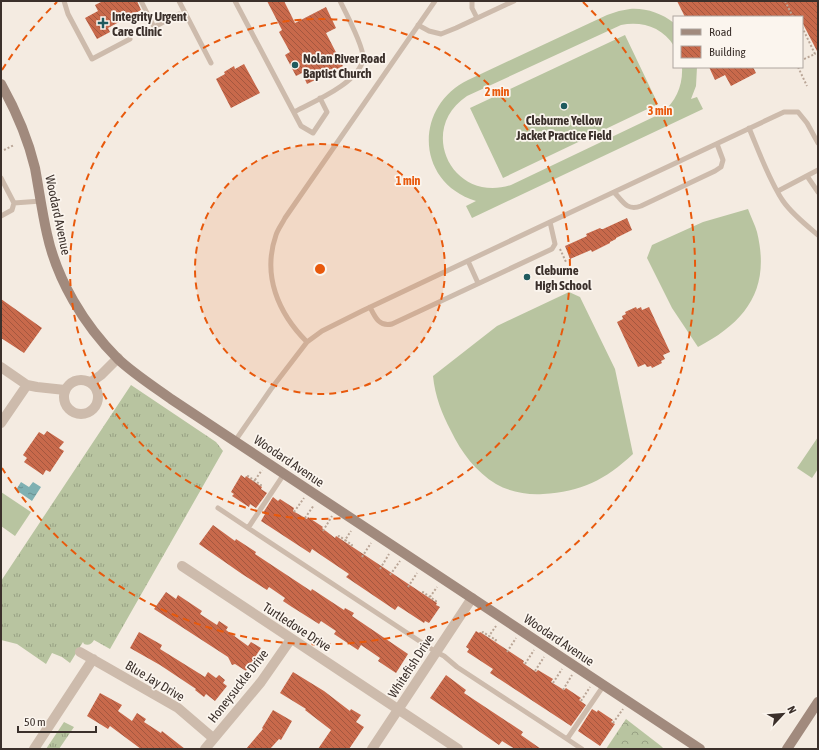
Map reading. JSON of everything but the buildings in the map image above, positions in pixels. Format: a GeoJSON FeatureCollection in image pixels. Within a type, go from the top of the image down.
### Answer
{"type":"FeatureCollection","features":[{"type":"Feature","properties":{"kind":"street","name":"Woodard Avenue"},"geometry":{"type":"LineString","coordinates":[[1,84],[4,96],[19,120],[34,166],[51,250],[64,284],[84,317],[118,358],[140,378],[700,749]]}},
{"type":"Feature","properties":{"kind":"street"},"geometry":{"type":"LineString","coordinates":[[91,382],[101,375],[118,358]]}},
{"type":"Feature","properties":{"kind":"street"},"geometry":{"type":"LineString","coordinates":[[1,367],[26,385],[37,388],[65,390]]}},
{"type":"Feature","properties":{"kind":"street"},"geometry":{"type":"LineString","coordinates":[[76,380],[91,382],[96,387],[98,393],[99,399],[97,406],[87,414],[74,413],[65,403],[65,390],[72,382],[76,380]]}},
{"type":"Feature","properties":{"kind":"street"},"geometry":{"type":"LineString","coordinates":[[1,423],[26,385]]}},
{"type":"Feature","properties":{"kind":"street","name":"Turtledove Drive"},"geometry":{"type":"LineString","coordinates":[[182,566],[458,749]]}},
{"type":"Feature","properties":{"kind":"street","name":"Whitefish Drive"},"geometry":{"type":"LineString","coordinates":[[372,749],[472,598]]}},
{"type":"Feature","properties":{"kind":"street","name":"Honeysuckle Drive"},"geometry":{"type":"LineString","coordinates":[[205,749],[261,682],[291,639]]}},
{"type":"Feature","properties":{"kind":"street","name":"Blue Jay Drive"},"geometry":{"type":"LineString","coordinates":[[80,652],[178,708],[213,738]]}},
{"type":"Feature","properties":{"kind":"street"},"geometry":{"type":"LineString","coordinates":[[34,749],[93,659]]}},
{"type":"Feature","properties":{"kind":"street"},"geometry":{"type":"LineString","coordinates":[[787,749],[818,702]]}},
{"type":"Feature","properties":{"kind":"lane"},"geometry":{"type":"LineString","coordinates":[[64,1],[68,14],[92,59],[130,39]]}},
{"type":"Feature","properties":{"kind":"lane"},"geometry":{"type":"LineString","coordinates":[[141,1],[154,27],[179,14]]}},
{"type":"Feature","properties":{"kind":"lane"},"geometry":{"type":"LineString","coordinates":[[179,1],[211,63]]}},
{"type":"Feature","properties":{"kind":"lane"},"geometry":{"type":"LineString","coordinates":[[235,1],[301,126],[313,133],[327,112],[320,98]]}},
{"type":"Feature","properties":{"kind":"lane"},"geometry":{"type":"LineString","coordinates":[[294,112],[342,87],[360,68],[363,58],[358,39],[340,1]]}},
{"type":"Feature","properties":{"kind":"lane"},"geometry":{"type":"LineString","coordinates":[[307,342],[285,316],[275,294],[271,273],[271,253],[276,234],[285,218],[435,1]]}},
{"type":"Feature","properties":{"kind":"lane"},"geometry":{"type":"LineString","coordinates":[[472,1],[472,8],[477,18]]}},
{"type":"Feature","properties":{"kind":"lane"},"geometry":{"type":"LineString","coordinates":[[418,25],[429,31],[441,34],[514,1]]}},
{"type":"Feature","properties":{"kind":"lane"},"geometry":{"type":"LineString","coordinates":[[235,441],[271,389],[307,342],[327,329],[370,307],[784,112],[798,112],[807,123],[818,144]]}},
{"type":"Feature","properties":{"kind":"lane"},"geometry":{"type":"LineString","coordinates":[[749,128],[783,201],[797,217],[818,235]]}},
{"type":"Feature","properties":{"kind":"lane"},"geometry":{"type":"LineString","coordinates":[[614,192],[626,205],[631,208],[641,206],[721,167],[723,160],[717,144]]}},
{"type":"Feature","properties":{"kind":"lane"},"geometry":{"type":"LineString","coordinates":[[778,191],[818,170]]}},
{"type":"Feature","properties":{"kind":"lane"},"geometry":{"type":"LineString","coordinates":[[807,176],[818,192]]}},
{"type":"Feature","properties":{"kind":"lane"},"geometry":{"type":"LineString","coordinates":[[1,178],[14,203],[12,210],[1,216]]}},
{"type":"Feature","properties":{"kind":"lane"},"geometry":{"type":"LineString","coordinates":[[14,203],[41,200]]}},
{"type":"Feature","properties":{"kind":"lane"},"geometry":{"type":"LineString","coordinates":[[370,307],[378,322],[387,325],[552,249],[555,244],[550,222]]}},
{"type":"Feature","properties":{"kind":"lane"},"geometry":{"type":"LineString","coordinates":[[468,261],[478,283]]}},
{"type":"Feature","properties":{"kind":"lane"},"geometry":{"type":"LineString","coordinates":[[248,528],[284,474]]}},
{"type":"Feature","properties":{"kind":"lane"},"geometry":{"type":"LineString","coordinates":[[218,508],[444,656],[457,667],[582,749]]}},
{"type":"Feature","properties":{"kind":"lane"},"geometry":{"type":"LineString","coordinates":[[567,739],[599,682]]}},
{"type":"Feature","properties":{"kind":"path"},"geometry":{"type":"LineString","coordinates":[[785,1],[792,16]]}},
{"type":"Feature","properties":{"kind":"path"},"geometry":{"type":"LineString","coordinates":[[803,29],[815,54],[803,60]]}},
{"type":"Feature","properties":{"kind":"path"},"geometry":{"type":"LineString","coordinates":[[798,68],[807,86]]}},
{"type":"Feature","properties":{"kind":"path"},"geometry":{"type":"LineString","coordinates":[[4,150],[14,145]]}},
{"type":"Feature","properties":{"kind":"path"},"geometry":{"type":"LineString","coordinates":[[560,248],[566,262]]}},
{"type":"Feature","properties":{"kind":"path"},"geometry":{"type":"LineString","coordinates":[[248,477],[255,480],[261,485],[260,486]]}},
{"type":"Feature","properties":{"kind":"path"},"geometry":{"type":"LineString","coordinates":[[294,512],[309,490]]}},
{"type":"Feature","properties":{"kind":"path"},"geometry":{"type":"LineString","coordinates":[[305,518],[319,497]]}},
{"type":"Feature","properties":{"kind":"path"},"geometry":{"type":"LineString","coordinates":[[323,530],[337,509]]}},
{"type":"Feature","properties":{"kind":"path"},"geometry":{"type":"LineString","coordinates":[[345,540],[357,522]]}},
{"type":"Feature","properties":{"kind":"path"},"geometry":{"type":"LineString","coordinates":[[362,557],[377,535]]}},
{"type":"Feature","properties":{"kind":"path"},"geometry":{"type":"LineString","coordinates":[[338,537],[339,536],[345,540],[352,545],[351,546]]}},
{"type":"Feature","properties":{"kind":"path"},"geometry":{"type":"LineString","coordinates":[[380,568],[394,546]]}},
{"type":"Feature","properties":{"kind":"path"},"geometry":{"type":"LineString","coordinates":[[390,575],[405,553]]}},
{"type":"Feature","properties":{"kind":"path"},"geometry":{"type":"LineString","coordinates":[[408,587],[422,565]]}},
{"type":"Feature","properties":{"kind":"path"},"geometry":{"type":"LineString","coordinates":[[430,597],[443,578]]}},
{"type":"Feature","properties":{"kind":"path"},"geometry":{"type":"LineString","coordinates":[[423,593],[436,602]]}},
{"type":"Feature","properties":{"kind":"path"},"geometry":{"type":"LineString","coordinates":[[489,636],[502,618]]}},
{"type":"Feature","properties":{"kind":"path"},"geometry":{"type":"LineString","coordinates":[[507,652],[521,630]]}},
{"type":"Feature","properties":{"kind":"path"},"geometry":{"type":"LineString","coordinates":[[482,633],[483,632],[496,640],[495,641]]}},
{"type":"Feature","properties":{"kind":"path"},"geometry":{"type":"LineString","coordinates":[[525,664],[539,642]]}},
{"type":"Feature","properties":{"kind":"path"},"geometry":{"type":"LineString","coordinates":[[535,671],[549,649]]}},
{"type":"Feature","properties":{"kind":"path"},"geometry":{"type":"LineString","coordinates":[[553,683],[567,661]]}},
{"type":"Feature","properties":{"kind":"path"},"geometry":{"type":"LineString","coordinates":[[563,690],[577,668]]}},
{"type":"Feature","properties":{"kind":"path"},"geometry":{"type":"LineString","coordinates":[[581,701],[599,682]]}},
{"type":"Feature","properties":{"kind":"path"},"geometry":{"type":"LineString","coordinates":[[613,723],[628,702]]}},
{"type":"Feature","properties":{"kind":"green space"},"geometry":{"type":"Polygon","coordinates":[[[642,9],[664,16],[673,22],[673,45],[664,34],[651,27],[636,24],[621,25],[467,96],[452,110],[444,127],[443,144],[448,160],[458,174],[472,184],[490,188],[511,185],[662,113],[678,93],[682,68],[697,68],[696,86],[691,99],[697,97],[703,109],[472,218],[466,206],[476,201],[456,192],[442,178],[433,162],[429,144],[431,125],[438,108],[450,92],[468,80],[607,15],[619,11],[642,9]]]}},
{"type":"Feature","properties":{"kind":"green space","name":"Cleburne Yellow Jacket Practice Field"},"geometry":{"type":"Polygon","coordinates":[[[625,35],[658,104],[503,178],[470,108],[625,35]]]}},
{"type":"Feature","properties":{"kind":"green space"},"geometry":{"type":"Polygon","coordinates":[[[748,209],[757,232],[760,252],[760,270],[757,287],[751,302],[741,315],[715,337],[698,347],[672,308],[647,258],[652,245],[703,222],[748,209]]]}},
{"type":"Feature","properties":{"kind":"green space"},"geometry":{"type":"Polygon","coordinates":[[[569,292],[580,297],[615,369],[633,454],[602,478],[569,491],[531,494],[513,491],[501,487],[482,474],[464,454],[442,411],[435,391],[433,376],[497,326],[569,292]]]}},
{"type":"Feature","properties":{"kind":"green space"},"geometry":{"type":"Polygon","coordinates":[[[131,385],[216,442],[223,451],[110,649],[94,640],[88,645],[85,645],[83,642],[70,663],[62,657],[52,653],[46,664],[17,644],[1,640],[1,581],[131,385]]]}},
{"type":"Feature","properties":{"kind":"green space"},"geometry":{"type":"Polygon","coordinates":[[[818,437],[818,469],[812,478],[797,468],[818,437]]]}},
{"type":"Feature","properties":{"kind":"green space"},"geometry":{"type":"Polygon","coordinates":[[[1,492],[31,512],[15,536],[1,526],[1,492]]]}},
{"type":"Feature","properties":{"kind":"green space"},"geometry":{"type":"Polygon","coordinates":[[[626,719],[661,746],[664,749],[606,749],[626,719]]]}},
{"type":"Feature","properties":{"kind":"green space"},"geometry":{"type":"Polygon","coordinates":[[[64,722],[74,727],[59,749],[46,749],[64,722]]]}},
{"type":"Feature","properties":{"kind":"water"},"geometry":{"type":"Polygon","coordinates":[[[21,482],[29,487],[33,482],[41,487],[32,501],[16,490],[21,482]]]}},
{"type":"Feature","properties":{"kind":"place","name":"Integrity Urgent Care Clinic"},"geometry":{"type":"Point","coordinates":[103,23]}},
{"type":"Feature","properties":{"kind":"place","name":"Nolan River Road Baptist Church"},"geometry":{"type":"Point","coordinates":[295,65]}},
{"type":"Feature","properties":{"kind":"place","name":"Cleburne Yellow Jacket Practice Field"},"geometry":{"type":"Point","coordinates":[564,106]}},
{"type":"Feature","properties":{"kind":"place","name":"Cleburne High School"},"geometry":{"type":"Point","coordinates":[527,277]}}]}
